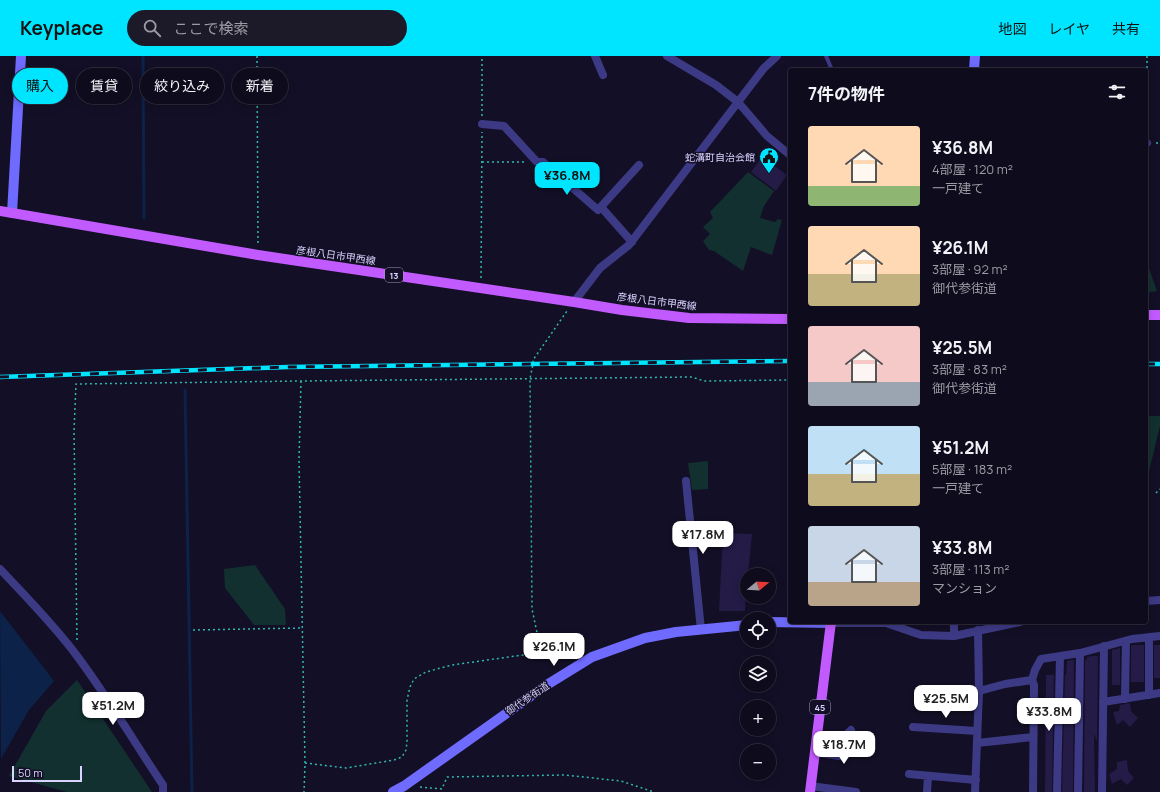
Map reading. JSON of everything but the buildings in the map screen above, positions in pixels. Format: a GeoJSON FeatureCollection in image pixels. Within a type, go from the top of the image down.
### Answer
{"type":"FeatureCollection","features":[{"type":"Feature","properties":{"kind":"main road","name":"彦根八日市甲西線"},"geometry":{"type":"LineString","coordinates":[[0,211],[258,255],[622,310],[689,318],[788,319]]}},
{"type":"Feature","properties":{"kind":"main road"},"geometry":{"type":"LineString","coordinates":[[1148,315],[1160,314]]}},
{"type":"Feature","properties":{"kind":"main road","name":"45"},"geometry":{"type":"LineString","coordinates":[[810,789],[831,624]]}},
{"type":"Feature","properties":{"kind":"street"},"geometry":{"type":"LineString","coordinates":[[12,213],[21,56]]}},
{"type":"Feature","properties":{"kind":"street"},"geometry":{"type":"LineString","coordinates":[[595,56],[603,75]]}},
{"type":"Feature","properties":{"kind":"street"},"geometry":{"type":"LineString","coordinates":[[667,56],[716,85],[738,102],[768,136],[788,153]]}},
{"type":"Feature","properties":{"kind":"street"},"geometry":{"type":"LineString","coordinates":[[574,302],[600,268],[632,242],[764,68],[777,56]]}},
{"type":"Feature","properties":{"kind":"street"},"geometry":{"type":"LineString","coordinates":[[974,68],[975,56]]}},
{"type":"Feature","properties":{"kind":"street"},"geometry":{"type":"LineString","coordinates":[[482,124],[504,126],[537,162],[543,162],[598,210],[639,165]]}},
{"type":"Feature","properties":{"kind":"street"},"geometry":{"type":"LineString","coordinates":[[602,207],[632,242]]}},
{"type":"Feature","properties":{"kind":"street"},"geometry":{"type":"LineString","coordinates":[[686,481],[701,630]]}},
{"type":"Feature","properties":{"kind":"street"},"geometry":{"type":"LineString","coordinates":[[0,569],[60,634],[77,656],[115,710],[163,785],[163,792]]}},
{"type":"Feature","properties":{"kind":"street"},"geometry":{"type":"LineString","coordinates":[[1148,601],[1160,600]]}},
{"type":"Feature","properties":{"kind":"street"},"geometry":{"type":"LineString","coordinates":[[776,622],[788,622]]}},
{"type":"Feature","properties":{"kind":"street"},"geometry":{"type":"LineString","coordinates":[[889,624],[920,634],[954,636],[1010,624]]}},
{"type":"Feature","properties":{"kind":"street"},"geometry":{"type":"LineString","coordinates":[[954,624],[954,636]]}},
{"type":"Feature","properties":{"kind":"street","name":"御代参街道"},"geometry":{"type":"LineString","coordinates":[[393,792],[404,786],[532,694],[592,657],[645,638],[676,632],[740,626]]}},
{"type":"Feature","properties":{"kind":"street"},"geometry":{"type":"LineString","coordinates":[[975,792],[979,691],[978,630]]}},
{"type":"Feature","properties":{"kind":"street"},"geometry":{"type":"LineString","coordinates":[[1033,792],[1034,685],[1032,680],[1034,670],[1041,659],[1080,653],[1126,641],[1160,636]]}},
{"type":"Feature","properties":{"kind":"street"},"geometry":{"type":"LineString","coordinates":[[1149,637],[1149,695]]}},
{"type":"Feature","properties":{"kind":"street"},"geometry":{"type":"LineString","coordinates":[[1125,699],[1126,641]]}},
{"type":"Feature","properties":{"kind":"street"},"geometry":{"type":"LineString","coordinates":[[1102,792],[1104,646]]}},
{"type":"Feature","properties":{"kind":"street"},"geometry":{"type":"LineString","coordinates":[[1078,792],[1080,653]]}},
{"type":"Feature","properties":{"kind":"street"},"geometry":{"type":"LineString","coordinates":[[1057,792],[1060,656]]}},
{"type":"Feature","properties":{"kind":"street"},"geometry":{"type":"LineString","coordinates":[[979,691],[1032,680]]}},
{"type":"Feature","properties":{"kind":"street"},"geometry":{"type":"LineString","coordinates":[[1104,702],[1160,693]]}},
{"type":"Feature","properties":{"kind":"street"},"geometry":{"type":"LineString","coordinates":[[913,727],[977,731]]}},
{"type":"Feature","properties":{"kind":"street"},"geometry":{"type":"LineString","coordinates":[[814,752],[839,756],[843,738],[851,730]]}},
{"type":"Feature","properties":{"kind":"street"},"geometry":{"type":"LineString","coordinates":[[977,743],[1033,737]]}},
{"type":"Feature","properties":{"kind":"street"},"geometry":{"type":"LineString","coordinates":[[909,774],[976,780]]}},
{"type":"Feature","properties":{"kind":"street"},"geometry":{"type":"LineString","coordinates":[[927,792],[928,776]]}},
{"type":"Feature","properties":{"kind":"street"},"geometry":{"type":"LineString","coordinates":[[810,789],[856,792]]}},
{"type":"Feature","properties":{"kind":"lane"},"geometry":{"type":"LineString","coordinates":[[826,56],[831,68]]}},
{"type":"Feature","properties":{"kind":"path"},"geometry":{"type":"LineString","coordinates":[[257,56],[258,255]]}},
{"type":"Feature","properties":{"kind":"path"},"geometry":{"type":"LineString","coordinates":[[481,288],[482,56]]}},
{"type":"Feature","properties":{"kind":"path"},"geometry":{"type":"LineString","coordinates":[[1147,56],[1147,68]]}},
{"type":"Feature","properties":{"kind":"path"},"geometry":{"type":"LineString","coordinates":[[482,162],[537,162]]}},
{"type":"Feature","properties":{"kind":"path"},"geometry":{"type":"LineString","coordinates":[[305,763],[346,768],[394,760],[402,757],[406,750],[407,742],[407,700],[410,687],[414,679],[426,672],[452,665],[530,654],[537,650],[539,642],[532,608],[530,379],[533,364],[532,360],[574,302]]}},
{"type":"Feature","properties":{"kind":"path"},"geometry":{"type":"LineString","coordinates":[[77,656],[74,431],[76,384],[692,377],[704,381],[788,380]]}},
{"type":"Feature","properties":{"kind":"path"},"geometry":{"type":"LineString","coordinates":[[300,381],[298,460],[305,763],[304,792]]}},
{"type":"Feature","properties":{"kind":"path"},"geometry":{"type":"LineString","coordinates":[[1156,493],[1160,489]]}},
{"type":"Feature","properties":{"kind":"path"},"geometry":{"type":"LineString","coordinates":[[193,630],[302,628]]}},
{"type":"Feature","properties":{"kind":"path"},"geometry":{"type":"LineString","coordinates":[[404,786],[442,789],[448,777],[565,775],[621,781],[654,792]]}},
{"type":"Feature","properties":{"kind":"green space"},"geometry":{"type":"Polygon","coordinates":[[[748,172],[774,191],[764,206],[760,218],[775,222],[778,219],[782,220],[772,255],[751,247],[743,271],[714,251],[709,250],[703,241],[710,234],[703,227],[713,218],[710,212],[748,172]]]}},
{"type":"Feature","properties":{"kind":"green space"},"geometry":{"type":"Polygon","coordinates":[[[1148,266],[1157,291],[1148,293],[1148,266]]]}},
{"type":"Feature","properties":{"kind":"green space"},"geometry":{"type":"Polygon","coordinates":[[[1148,416],[1160,416],[1160,426],[1148,476],[1148,416]]]}},
{"type":"Feature","properties":{"kind":"green space"},"geometry":{"type":"Polygon","coordinates":[[[708,461],[708,489],[692,490],[688,463],[708,461]]]}},
{"type":"Feature","properties":{"kind":"green space"},"geometry":{"type":"Polygon","coordinates":[[[255,565],[285,609],[286,625],[254,625],[225,588],[224,569],[255,565]]]}},
{"type":"Feature","properties":{"kind":"green space"},"geometry":{"type":"Polygon","coordinates":[[[77,680],[152,792],[67,792],[9,776],[46,711],[77,680]]]}},
{"type":"Feature","properties":{"kind":"water"},"geometry":{"type":"Polygon","coordinates":[[[0,611],[54,681],[29,710],[1,759],[1,768],[0,611]]]}},
{"type":"Feature","properties":{"kind":"waterway"},"geometry":{"type":"LineString","coordinates":[[143,56],[144,218]]}},
{"type":"Feature","properties":{"kind":"waterway"},"geometry":{"type":"LineString","coordinates":[[185,390],[192,792]]}},
{"type":"Feature","properties":{"kind":"railway"},"geometry":{"type":"LineString","coordinates":[[0,377],[288,367],[788,361]]}},
{"type":"Feature","properties":{"kind":"railway"},"geometry":{"type":"LineString","coordinates":[[1148,364],[1160,364]]}},
{"type":"Feature","properties":{"kind":"place","name":"蛇溝町自治会館"},"geometry":{"type":"Point","coordinates":[769,174]}}]}
